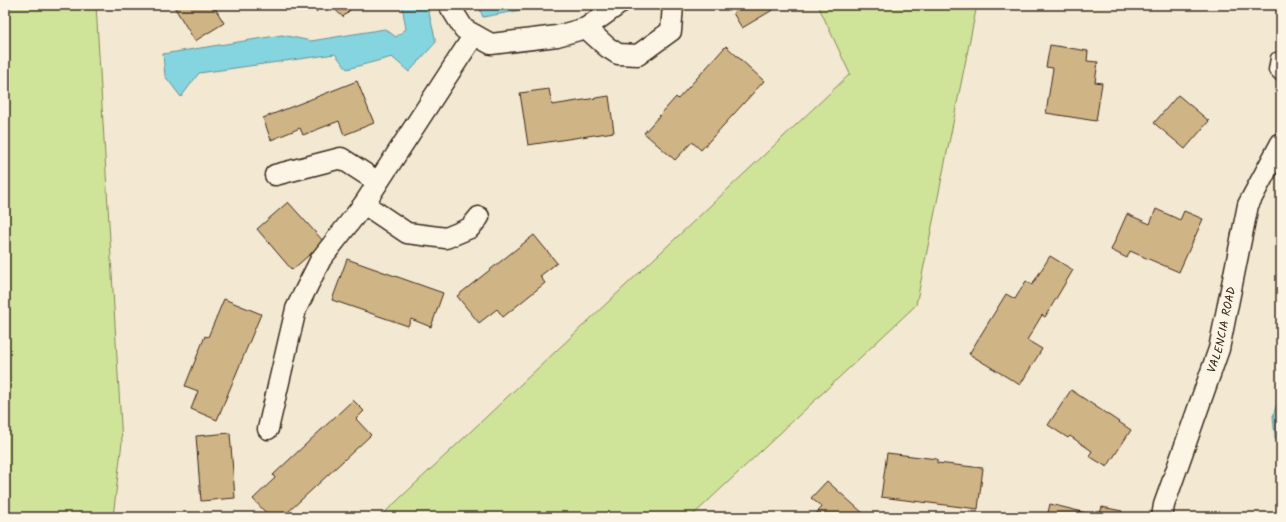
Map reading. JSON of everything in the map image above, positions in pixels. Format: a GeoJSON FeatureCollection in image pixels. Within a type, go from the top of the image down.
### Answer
{"type":"FeatureCollection","features":[{"type":"Feature","properties":{"kind":"street"},"geometry":{"type":"LineString","coordinates":[[449,5],[464,29],[491,44],[557,36],[586,28],[618,5]]}},
{"type":"Feature","properties":{"kind":"street"},"geometry":{"type":"LineString","coordinates":[[586,28],[618,54],[638,55],[671,31],[673,5]]}},
{"type":"Feature","properties":{"kind":"street"},"geometry":{"type":"LineString","coordinates":[[268,429],[296,309],[321,259],[364,204],[474,35]]}},
{"type":"Feature","properties":{"kind":"street","name":"VALENCIA ROAD"},"geometry":{"type":"LineString","coordinates":[[1162,517],[1164,505],[1219,349],[1248,205],[1281,143]]}},
{"type":"Feature","properties":{"kind":"street"},"geometry":{"type":"LineString","coordinates":[[275,175],[341,158],[378,182]]}},
{"type":"Feature","properties":{"kind":"street"},"geometry":{"type":"LineString","coordinates":[[364,204],[407,233],[446,238],[470,228],[479,217]]}},
{"type":"Feature","properties":{"kind":"lane"},"geometry":{"type":"LineString","coordinates":[[1281,57],[1276,58],[1274,70],[1281,77]]}},
{"type":"Feature","properties":{"kind":"green space"},"geometry":{"type":"Polygon","coordinates":[[[5,5],[96,5],[122,442],[113,517],[5,517],[5,5]]]}},
{"type":"Feature","properties":{"kind":"green space"},"geometry":{"type":"Polygon","coordinates":[[[818,5],[977,5],[916,305],[691,517],[380,517],[850,74],[818,5]]]}},
{"type":"Feature","properties":{"kind":"water"},"geometry":{"type":"Polygon","coordinates":[[[402,5],[427,5],[436,42],[409,72],[392,57],[347,69],[335,54],[199,73],[181,97],[165,76],[163,54],[282,35],[311,41],[385,29],[396,37],[406,29],[402,5]]]}},
{"type":"Feature","properties":{"kind":"water"},"geometry":{"type":"Polygon","coordinates":[[[478,5],[549,5],[483,17],[478,5]]]}},
{"type":"Feature","properties":{"kind":"water"},"geometry":{"type":"Polygon","coordinates":[[[1281,391],[1281,439],[1275,438],[1273,416],[1281,391]]]}},
{"type":"Feature","properties":{"kind":"building"},"geometry":{"type":"Polygon","coordinates":[[[173,5],[213,5],[224,23],[195,41],[173,5]]]}},
{"type":"Feature","properties":{"kind":"building"},"geometry":{"type":"Polygon","coordinates":[[[309,5],[323,5],[316,12],[309,5]]]}},
{"type":"Feature","properties":{"kind":"building"},"geometry":{"type":"Polygon","coordinates":[[[330,5],[355,5],[343,17],[330,5]]]}},
{"type":"Feature","properties":{"kind":"building"},"geometry":{"type":"Polygon","coordinates":[[[730,5],[781,5],[742,28],[730,5]]]}},
{"type":"Feature","properties":{"kind":"building"},"geometry":{"type":"Polygon","coordinates":[[[1050,45],[1088,51],[1087,61],[1098,62],[1095,82],[1102,83],[1096,121],[1046,113],[1053,68],[1046,67],[1050,45]]]}},
{"type":"Feature","properties":{"kind":"building"},"geometry":{"type":"Polygon","coordinates":[[[726,46],[764,81],[701,150],[692,142],[675,160],[644,133],[676,97],[678,99],[726,46]]]}},
{"type":"Feature","properties":{"kind":"building"},"geometry":{"type":"Polygon","coordinates":[[[357,81],[374,123],[344,135],[339,121],[303,135],[300,128],[271,140],[263,118],[357,81]]]}},
{"type":"Feature","properties":{"kind":"building"},"geometry":{"type":"Polygon","coordinates":[[[549,89],[552,105],[609,96],[614,132],[528,145],[520,93],[549,89]]]}},
{"type":"Feature","properties":{"kind":"building"},"geometry":{"type":"Polygon","coordinates":[[[1178,95],[1209,121],[1185,149],[1154,123],[1178,95]]]}},
{"type":"Feature","properties":{"kind":"building"},"geometry":{"type":"Polygon","coordinates":[[[288,202],[324,242],[292,270],[257,229],[288,202]]]}},
{"type":"Feature","properties":{"kind":"building"},"geometry":{"type":"Polygon","coordinates":[[[1156,209],[1180,220],[1184,211],[1203,219],[1179,272],[1130,251],[1127,258],[1111,250],[1127,214],[1150,224],[1156,209]]]}},
{"type":"Feature","properties":{"kind":"building"},"geometry":{"type":"Polygon","coordinates":[[[534,235],[557,263],[540,276],[545,283],[503,317],[497,309],[479,323],[457,296],[534,235]]]}},
{"type":"Feature","properties":{"kind":"building"},"geometry":{"type":"Polygon","coordinates":[[[1050,256],[1073,270],[1045,317],[1042,315],[1027,340],[1042,349],[1020,385],[969,354],[1006,294],[1015,299],[1026,281],[1032,285],[1050,256]]]}},
{"type":"Feature","properties":{"kind":"building"},"geometry":{"type":"Polygon","coordinates":[[[347,259],[443,293],[431,327],[411,319],[408,326],[332,300],[347,259]]]}},
{"type":"Feature","properties":{"kind":"building"},"geometry":{"type":"Polygon","coordinates":[[[224,299],[261,314],[217,420],[191,409],[198,391],[185,386],[205,336],[208,337],[224,299]]]}},
{"type":"Feature","properties":{"kind":"building"},"geometry":{"type":"Polygon","coordinates":[[[1071,390],[1131,430],[1107,467],[1089,456],[1092,451],[1070,436],[1068,438],[1048,425],[1071,390]]]}},
{"type":"Feature","properties":{"kind":"building"},"geometry":{"type":"Polygon","coordinates":[[[353,400],[364,411],[356,419],[371,435],[288,512],[292,516],[291,517],[270,517],[253,499],[275,478],[273,475],[353,400]]]}},
{"type":"Feature","properties":{"kind":"building"},"geometry":{"type":"Polygon","coordinates":[[[230,433],[235,498],[201,501],[196,436],[230,433]]]}},
{"type":"Feature","properties":{"kind":"building"},"geometry":{"type":"Polygon","coordinates":[[[887,453],[937,459],[937,463],[983,468],[978,509],[881,497],[887,453]]]}},
{"type":"Feature","properties":{"kind":"building"},"geometry":{"type":"Polygon","coordinates":[[[827,481],[864,514],[861,517],[813,517],[822,507],[811,498],[827,481]]]}},
{"type":"Feature","properties":{"kind":"building"},"geometry":{"type":"Polygon","coordinates":[[[1050,504],[1099,516],[1102,507],[1122,511],[1121,517],[1047,517],[1050,504]]]}}]}
